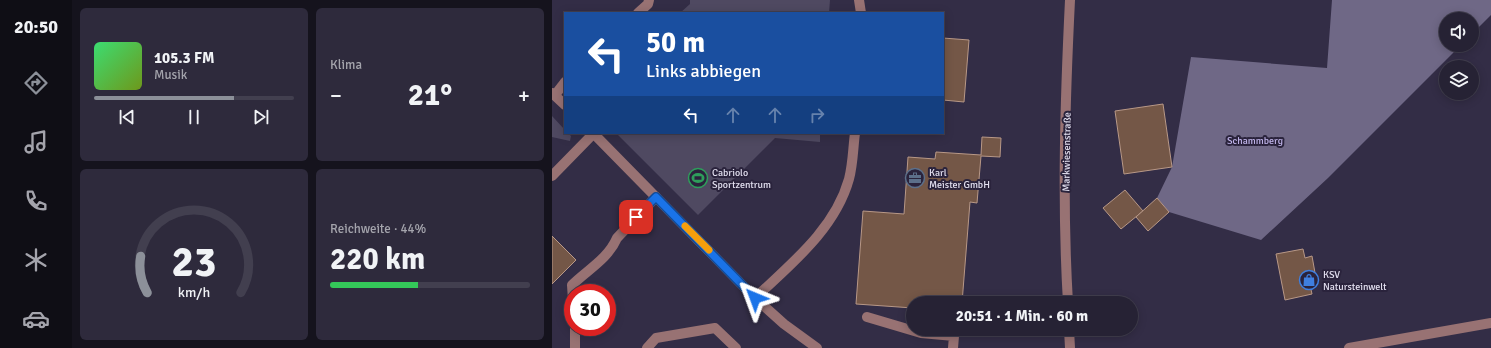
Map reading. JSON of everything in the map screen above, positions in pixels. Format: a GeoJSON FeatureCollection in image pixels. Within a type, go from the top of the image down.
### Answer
{"type":"FeatureCollection","features":[{"type":"Feature","properties":{"kind":"street"},"geometry":{"type":"LineString","coordinates":[[639,12],[648,4],[649,0]]}},
{"type":"Feature","properties":{"kind":"street"},"geometry":{"type":"LineString","coordinates":[[859,0],[860,12]]}},
{"type":"Feature","properties":{"kind":"street","name":"Markwiesenstraße"},"geometry":{"type":"LineString","coordinates":[[1068,296],[1065,247],[1065,189],[1070,0]]}},
{"type":"Feature","properties":{"kind":"street"},"geometry":{"type":"LineString","coordinates":[[564,83],[553,94],[564,105]]}},
{"type":"Feature","properties":{"kind":"street"},"geometry":{"type":"LineString","coordinates":[[552,176],[592,134]]}},
{"type":"Feature","properties":{"kind":"street"},"geometry":{"type":"LineString","coordinates":[[594,134],[755,298],[784,324],[817,348]]}},
{"type":"Feature","properties":{"kind":"street"},"geometry":{"type":"LineString","coordinates":[[755,298],[801,254],[829,222],[842,199],[850,178],[855,134]]}},
{"type":"Feature","properties":{"kind":"street"},"geometry":{"type":"LineString","coordinates":[[573,284],[581,276],[589,272],[613,246],[617,238],[656,197]]}},
{"type":"Feature","properties":{"kind":"street"},"geometry":{"type":"LineString","coordinates":[[867,317],[920,333],[954,336],[953,348]]}},
{"type":"Feature","properties":{"kind":"street"},"geometry":{"type":"LineString","coordinates":[[1348,348],[1491,323]]}},
{"type":"Feature","properties":{"kind":"street"},"geometry":{"type":"LineString","coordinates":[[647,348],[656,338],[715,328],[736,348]]}},
{"type":"Feature","properties":{"kind":"street"},"geometry":{"type":"LineString","coordinates":[[575,336],[575,348]]}},
{"type":"Feature","properties":{"kind":"street"},"geometry":{"type":"LineString","coordinates":[[1069,336],[1070,348]]}},
{"type":"Feature","properties":{"kind":"shaded area"},"geometry":{"type":"Polygon","coordinates":[[[690,0],[830,0],[829,12],[681,12],[690,4],[690,0]]]}},
{"type":"Feature","properties":{"kind":"shaded area"},"geometry":{"type":"Polygon","coordinates":[[[552,116],[564,129],[564,134],[569,134],[571,136],[570,141],[552,137],[552,116]]]}},
{"type":"Feature","properties":{"kind":"shaded area","name":"Cabriolo Sportzentrum"},"geometry":{"type":"Polygon","coordinates":[[[617,134],[820,134],[820,142],[775,138],[698,215],[617,134]]]}},
{"type":"Feature","properties":{"kind":"green space","name":"Schammberg"},"geometry":{"type":"Polygon","coordinates":[[[1332,0],[1491,0],[1491,15],[1479,27],[1479,12],[1439,12],[1439,52],[1454,52],[1446,60],[1439,60],[1439,67],[1328,178],[1261,240],[1169,212],[1157,198],[1172,167],[1191,57],[1327,68],[1332,0]]]}},
{"type":"Feature","properties":{"kind":"building"},"geometry":{"type":"Polygon","coordinates":[[[944,38],[969,40],[964,102],[944,100],[944,38]]]}},
{"type":"Feature","properties":{"kind":"building"},"geometry":{"type":"Polygon","coordinates":[[[1163,104],[1172,167],[1124,174],[1115,111],[1163,104]]]}},
{"type":"Feature","properties":{"kind":"building"},"geometry":{"type":"Polygon","coordinates":[[[982,137],[1001,138],[1000,157],[981,156],[977,203],[970,202],[963,296],[906,296],[906,308],[856,304],[863,211],[904,214],[908,157],[935,159],[936,152],[981,155],[982,137]]]}},
{"type":"Feature","properties":{"kind":"building"},"geometry":{"type":"Polygon","coordinates":[[[1125,190],[1143,211],[1121,229],[1103,208],[1125,190]]]}},
{"type":"Feature","properties":{"kind":"building"},"geometry":{"type":"Polygon","coordinates":[[[1157,198],[1169,212],[1148,231],[1136,217],[1157,198]]]}},
{"type":"Feature","properties":{"kind":"building"},"geometry":{"type":"Polygon","coordinates":[[[552,236],[576,260],[552,284],[552,236]]]}},
{"type":"Feature","properties":{"kind":"building"},"geometry":{"type":"Polygon","coordinates":[[[1303,249],[1305,258],[1312,256],[1317,284],[1310,285],[1312,294],[1285,300],[1276,254],[1303,249]]]}},
{"type":"Feature","properties":{"kind":"slow traffic"},"geometry":{"type":"LineString","coordinates":[[685,226],[709,250]]}},
{"type":"Feature","properties":{"kind":"place","name":"Cabriolo Sportzentrum"},"geometry":{"type":"Point","coordinates":[698,178]}},
{"type":"Feature","properties":{"kind":"place","name":"Karl Meister GmbH"},"geometry":{"type":"Point","coordinates":[915,178]}},
{"type":"Feature","properties":{"kind":"place","name":"KSV Natursteinwelt"},"geometry":{"type":"Point","coordinates":[1309,280]}},
{"type":"Feature","properties":{"kind":"route"},"geometry":{"type":"LineString","coordinates":[[636,217],[656,197],[715,255],[755,298]]}}]}
